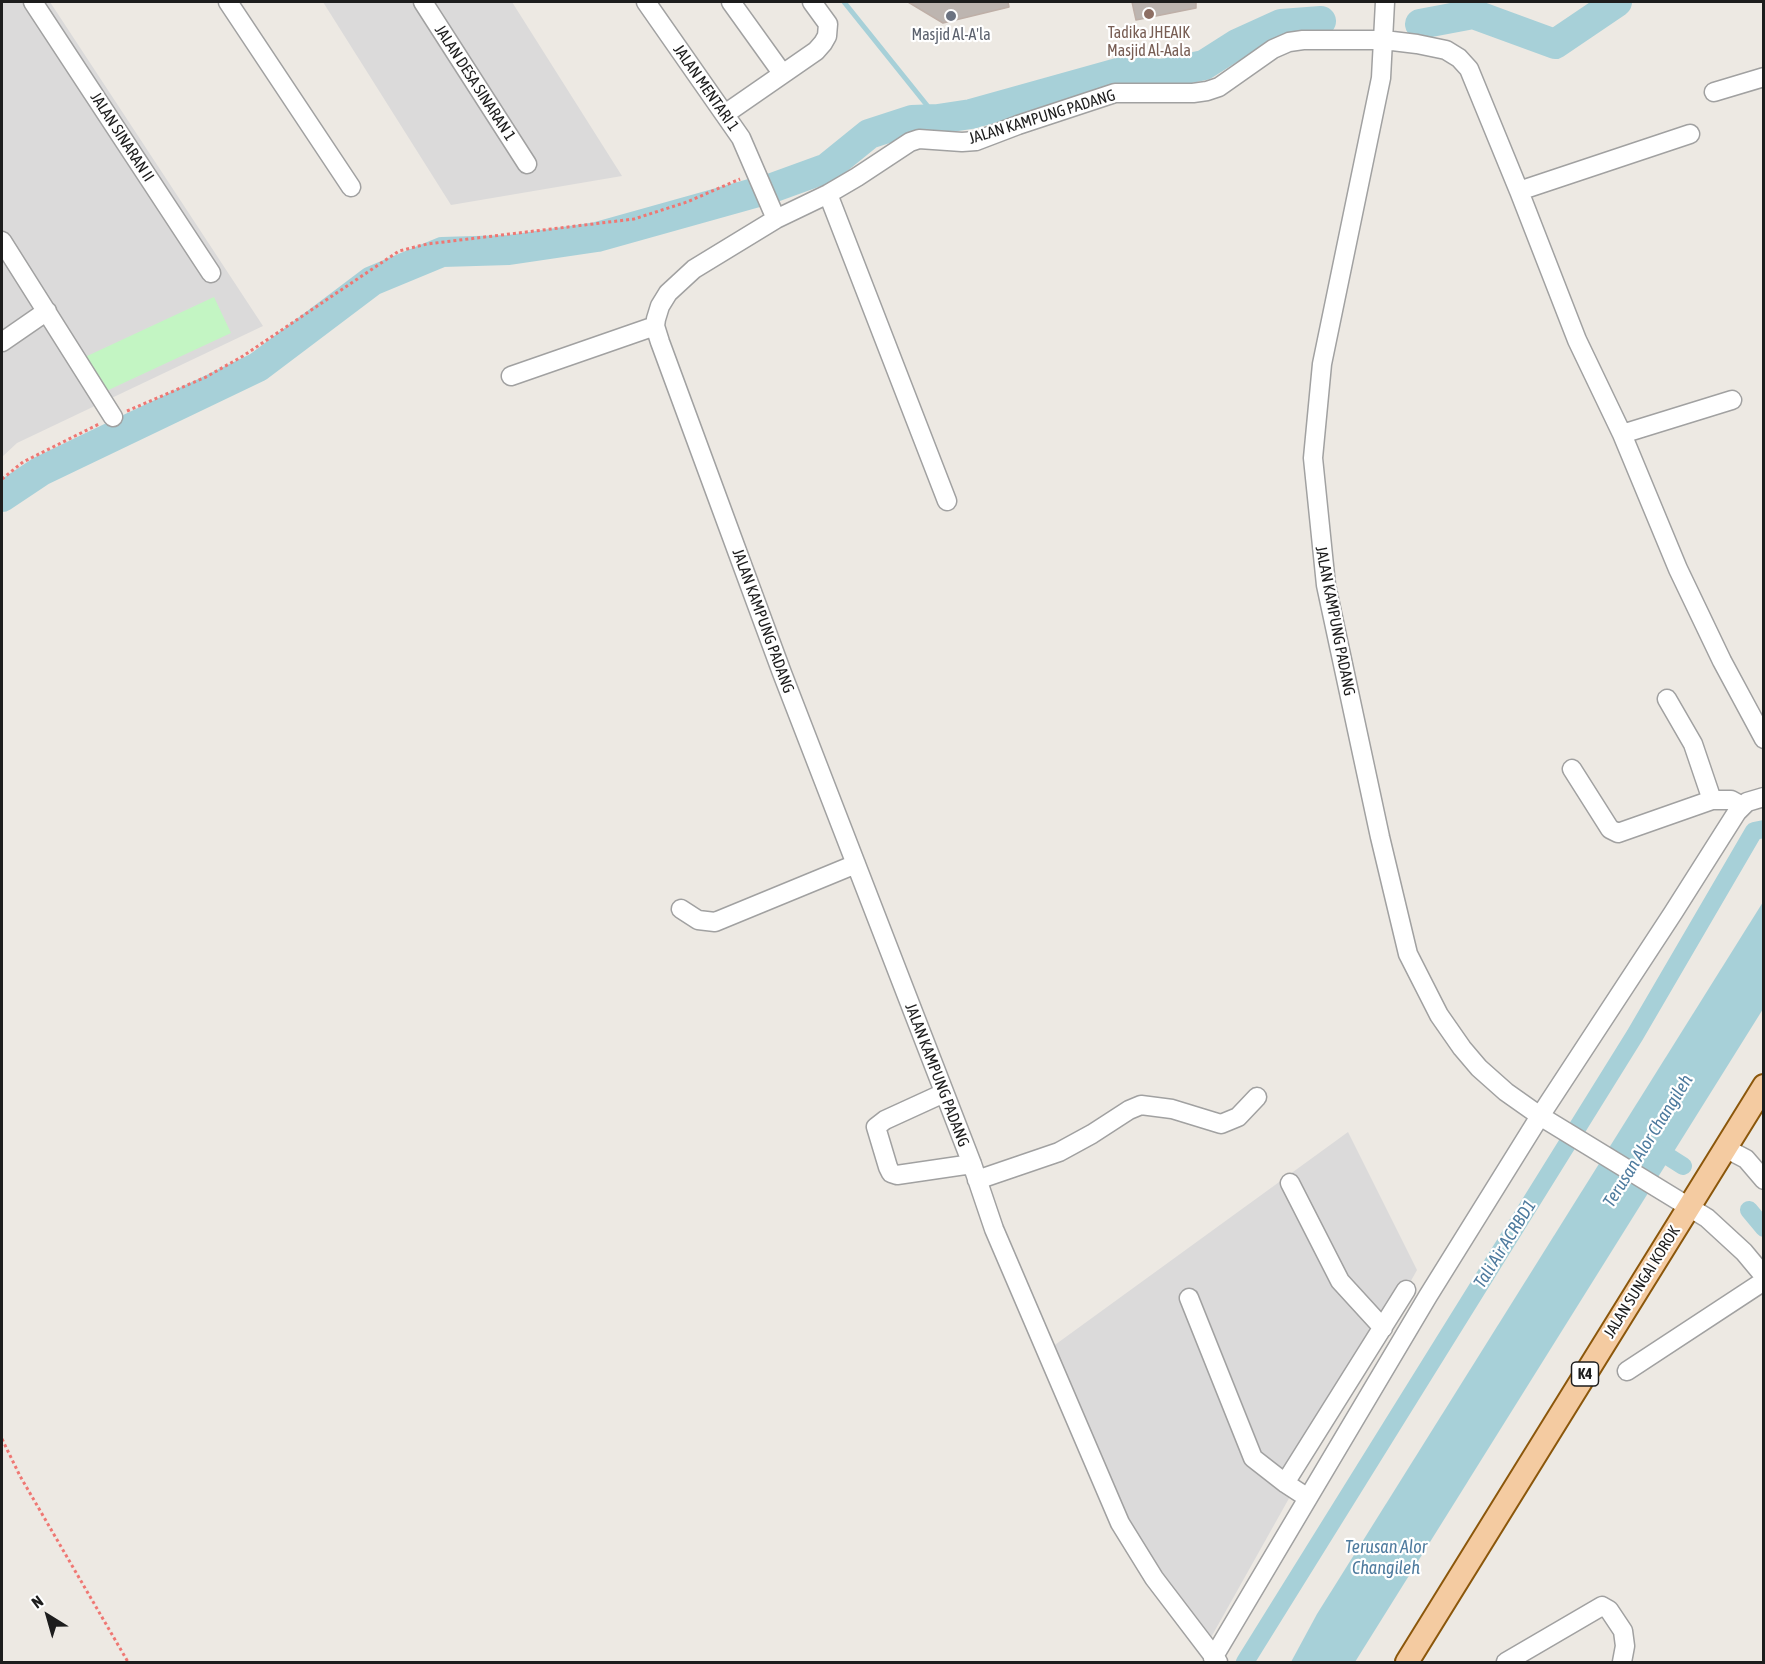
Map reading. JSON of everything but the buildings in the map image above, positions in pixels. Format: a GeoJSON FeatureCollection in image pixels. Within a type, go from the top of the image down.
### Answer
{"type":"FeatureCollection","features":[{"type":"Feature","properties":{"kind":"main road","name":"JALAN SUNGAI KOROK"},"geometry":{"type":"LineString","coordinates":[[1407,1662],[1680,1203],[1725,1148],[1764,1086]]}},
{"type":"Feature","properties":{"kind":"street","name":"JALAN SINARAN II"},"geometry":{"type":"LineString","coordinates":[[33,2],[211,273]]}},
{"type":"Feature","properties":{"kind":"street"},"geometry":{"type":"LineString","coordinates":[[228,2],[351,187]]}},
{"type":"Feature","properties":{"kind":"street","name":"JALAN DESA SINARAN 1"},"geometry":{"type":"LineString","coordinates":[[423,2],[527,164]]}},
{"type":"Feature","properties":{"kind":"street","name":"JALAN MENTARI 1"},"geometry":{"type":"LineString","coordinates":[[646,2],[744,144],[774,214]]}},
{"type":"Feature","properties":{"kind":"street"},"geometry":{"type":"LineString","coordinates":[[731,2],[782,74]]}},
{"type":"Feature","properties":{"kind":"street"},"geometry":{"type":"LineString","coordinates":[[725,114],[816,51],[827,36],[828,24],[812,2]]}},
{"type":"Feature","properties":{"kind":"street","name":"JALAN KAMPUNG PADANG"},"geometry":{"type":"LineString","coordinates":[[1385,2],[1381,78],[1322,364],[1313,458],[1322,561],[1341,660],[1408,954],[1424,989],[1462,1048],[1479,1068],[1506,1092],[1547,1120],[1707,1218],[1744,1252],[1764,1276]]}},
{"type":"Feature","properties":{"kind":"street"},"geometry":{"type":"LineString","coordinates":[[1384,40],[1446,50],[1470,69],[1576,340],[1622,434],[1678,569],[1722,661],[1764,739]]}},
{"type":"Feature","properties":{"kind":"street","name":"JALAN KAMPUNG PADANG"},"geometry":{"type":"LineString","coordinates":[[1216,1660],[1154,1578],[1120,1523],[998,1239],[782,673],[655,326],[660,306],[668,293],[694,269],[774,214],[828,194],[910,142],[928,139],[976,141],[1028,121],[1115,93],[1207,91],[1219,87],[1273,49],[1289,42],[1384,40]]}},
{"type":"Feature","properties":{"kind":"street"},"geometry":{"type":"LineString","coordinates":[[1714,92],[1764,77]]}},
{"type":"Feature","properties":{"kind":"street"},"geometry":{"type":"LineString","coordinates":[[1519,190],[1690,134]]}},
{"type":"Feature","properties":{"kind":"street"},"geometry":{"type":"LineString","coordinates":[[828,194],[947,501]]}},
{"type":"Feature","properties":{"kind":"street"},"geometry":{"type":"LineString","coordinates":[[3,248],[47,310],[113,417]]}},
{"type":"Feature","properties":{"kind":"street"},"geometry":{"type":"LineString","coordinates":[[2,342],[47,310]]}},
{"type":"Feature","properties":{"kind":"street"},"geometry":{"type":"LineString","coordinates":[[511,376],[655,326]]}},
{"type":"Feature","properties":{"kind":"street"},"geometry":{"type":"LineString","coordinates":[[1622,434],[1732,400]]}},
{"type":"Feature","properties":{"kind":"street"},"geometry":{"type":"LineString","coordinates":[[1667,699],[1693,744],[1712,800]]}},
{"type":"Feature","properties":{"kind":"street"},"geometry":{"type":"LineString","coordinates":[[1572,769],[1610,829],[1618,833],[1712,800],[1731,800],[1742,806]]}},
{"type":"Feature","properties":{"kind":"street"},"geometry":{"type":"LineString","coordinates":[[1216,1660],[1308,1498],[1428,1296],[1547,1120],[1742,806],[1764,796]]}},
{"type":"Feature","properties":{"kind":"street"},"geometry":{"type":"LineString","coordinates":[[681,909],[698,920],[715,922],[856,864]]}},
{"type":"Feature","properties":{"kind":"street"},"geometry":{"type":"LineString","coordinates":[[944,1093],[885,1120],[876,1127],[891,1173],[897,1175],[974,1172],[1059,1152],[1141,1105],[1172,1109],[1221,1124],[1238,1117],[1257,1097]]}},
{"type":"Feature","properties":{"kind":"street"},"geometry":{"type":"LineString","coordinates":[[1725,1148],[1746,1159],[1764,1180]]}},
{"type":"Feature","properties":{"kind":"street"},"geometry":{"type":"LineString","coordinates":[[1290,1184],[1340,1281],[1383,1329]]}},
{"type":"Feature","properties":{"kind":"street"},"geometry":{"type":"LineString","coordinates":[[1627,1371],[1764,1281]]}},
{"type":"Feature","properties":{"kind":"street"},"geometry":{"type":"LineString","coordinates":[[1285,1484],[1406,1290]]}},
{"type":"Feature","properties":{"kind":"street"},"geometry":{"type":"LineString","coordinates":[[1189,1298],[1253,1458],[1285,1484],[1308,1498]]}},
{"type":"Feature","properties":{"kind":"street"},"geometry":{"type":"LineString","coordinates":[[1506,1662],[1602,1606],[1609,1610],[1623,1631],[1622,1662]]}},
{"type":"Feature","properties":{"kind":"path"},"geometry":{"type":"LineString","coordinates":[[2,478],[22,462],[113,417],[198,381],[235,361],[399,251],[427,244],[634,219],[687,202],[757,175]]}},
{"type":"Feature","properties":{"kind":"path"},"geometry":{"type":"LineString","coordinates":[[2,1439],[20,1476],[128,1662]]}},
{"type":"Feature","properties":{"kind":"shaded area"},"geometry":{"type":"Polygon","coordinates":[[[2,2],[50,2],[263,326],[17,443],[2,457],[2,2]]]}},
{"type":"Feature","properties":{"kind":"shaded area"},"geometry":{"type":"Polygon","coordinates":[[[323,2],[512,2],[622,176],[451,205],[323,2]]]}},
{"type":"Feature","properties":{"kind":"shaded area"},"geometry":{"type":"Polygon","coordinates":[[[1348,1132],[1417,1270],[1209,1641],[1123,1520],[1052,1347],[1348,1132]]]}},
{"type":"Feature","properties":{"kind":"green space"},"geometry":{"type":"Polygon","coordinates":[[[214,297],[231,333],[102,393],[85,357],[214,297]]]}},
{"type":"Feature","properties":{"kind":"water","name":"Terusan Alor Changileh"},"geometry":{"type":"Polygon","coordinates":[[[1763,902],[1763,1009],[1355,1662],[1291,1662],[1317,1614],[1763,902]]]}},
{"type":"Feature","properties":{"kind":"waterway"},"geometry":{"type":"LineString","coordinates":[[844,2],[938,119]]}},
{"type":"Feature","properties":{"kind":"waterway"},"geometry":{"type":"LineString","coordinates":[[1420,24],[1473,14],[1555,44],[1617,2]]}},
{"type":"Feature","properties":{"kind":"waterway"},"geometry":{"type":"LineString","coordinates":[[2,497],[41,471],[258,367],[372,281],[442,252],[509,250],[597,237],[772,188],[827,168],[869,134],[912,120],[971,114],[1125,71],[1162,74],[1204,65],[1237,44],[1281,24],[1321,21]]}},
{"type":"Feature","properties":{"kind":"waterway","name":"Tali Air ACRBD1"},"geometry":{"type":"LineString","coordinates":[[1245,1662],[1635,1035],[1754,831],[1764,829]]}},
{"type":"Feature","properties":{"kind":"waterway"},"geometry":{"type":"LineString","coordinates":[[1650,1145],[1683,1166]]}},
{"type":"Feature","properties":{"kind":"waterway"},"geometry":{"type":"LineString","coordinates":[[1749,1210],[1764,1228]]}},
{"type":"Feature","properties":{"kind":"place","name":"Tadika JHEAIK Masjid Al-Aala"},"geometry":{"type":"Point","coordinates":[1149,14]}},
{"type":"Feature","properties":{"kind":"place","name":"Masjid Al-A'la"},"geometry":{"type":"Point","coordinates":[951,16]}}]}
